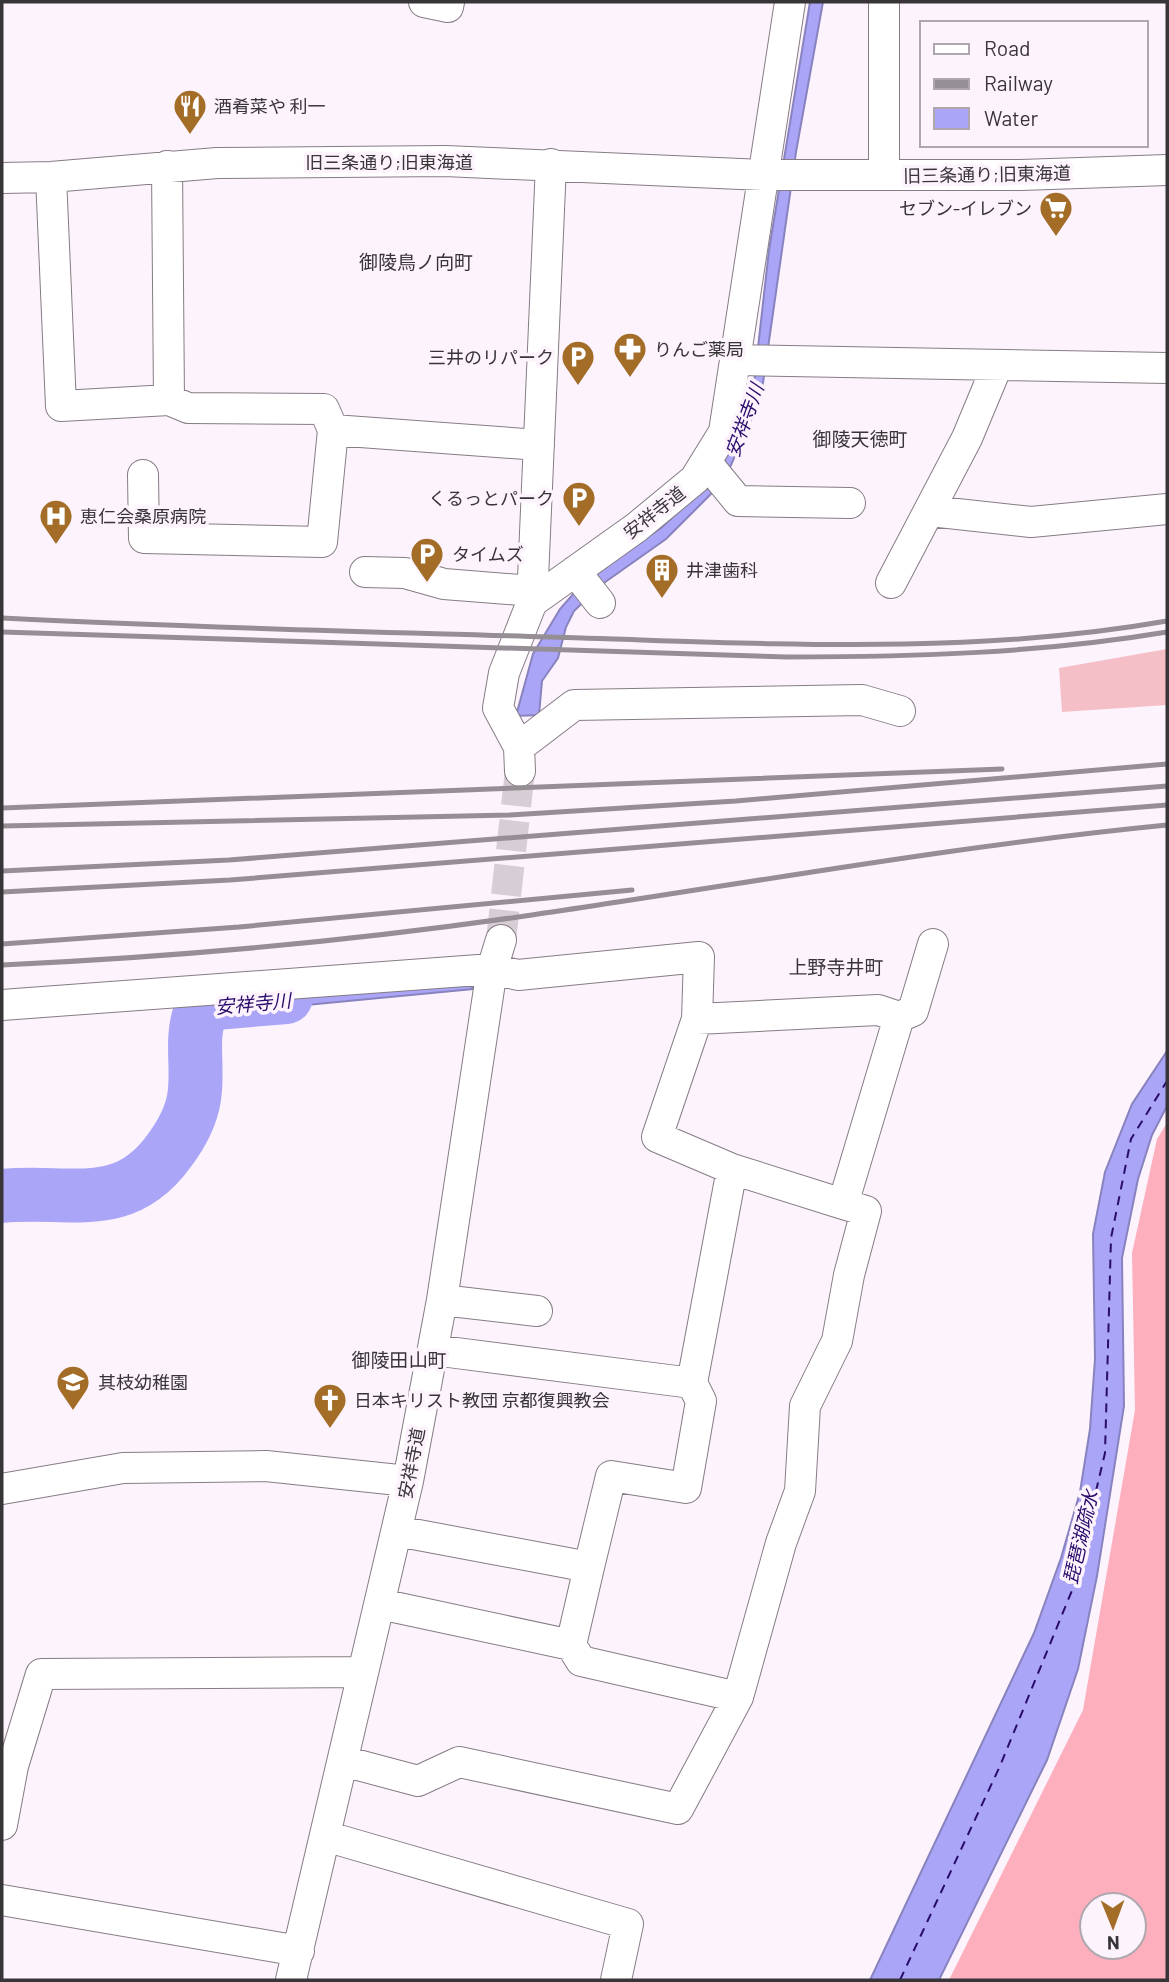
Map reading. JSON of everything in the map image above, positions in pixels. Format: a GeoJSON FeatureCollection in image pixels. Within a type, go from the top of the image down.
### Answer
{"type":"FeatureCollection","features":[{"type":"Feature","properties":{"kind":"street"},"geometry":{"type":"LineString","coordinates":[[424,2],[448,7],[449,2]]}},
{"type":"Feature","properties":{"kind":"street","name":"安祥寺道"},"geometry":{"type":"LineString","coordinates":[[532,597],[579,575],[695,480],[708,465],[724,432],[740,360],[769,175],[790,2]]}},
{"type":"Feature","properties":{"kind":"street"},"geometry":{"type":"LineString","coordinates":[[884,2],[884,175]]}},
{"type":"Feature","properties":{"kind":"street","name":"旧三条通り;旧東海道"},"geometry":{"type":"LineString","coordinates":[[2,178],[51,177],[217,163],[445,161],[769,175],[1021,175],[1167,170]]}},
{"type":"Feature","properties":{"kind":"street"},"geometry":{"type":"LineString","coordinates":[[551,164],[532,597],[504,673],[498,708],[519,759],[574,705],[862,700],[900,711]]}},
{"type":"Feature","properties":{"kind":"street"},"geometry":{"type":"LineString","coordinates":[[167,166],[169,400]]}},
{"type":"Feature","properties":{"kind":"street"},"geometry":{"type":"LineString","coordinates":[[51,177],[61,406],[169,400],[188,408],[324,409],[333,430],[322,542],[144,538],[143,475]]}},
{"type":"Feature","properties":{"kind":"street"},"geometry":{"type":"LineString","coordinates":[[740,360],[1167,368]]}},
{"type":"Feature","properties":{"kind":"street"},"geometry":{"type":"LineString","coordinates":[[891,583],[967,438],[997,366]]}},
{"type":"Feature","properties":{"kind":"street"},"geometry":{"type":"LineString","coordinates":[[333,430],[539,445]]}},
{"type":"Feature","properties":{"kind":"street"},"geometry":{"type":"LineString","coordinates":[[708,465],[738,501],[850,502]]}},
{"type":"Feature","properties":{"kind":"street"},"geometry":{"type":"LineString","coordinates":[[930,511],[1031,522],[1167,509]]}},
{"type":"Feature","properties":{"kind":"street"},"geometry":{"type":"LineString","coordinates":[[365,572],[405,573],[444,584],[532,597]]}},
{"type":"Feature","properties":{"kind":"street"},"geometry":{"type":"LineString","coordinates":[[579,575],[600,603]]}},
{"type":"Feature","properties":{"kind":"street","name":"安祥寺道"},"geometry":{"type":"LineString","coordinates":[[291,1980],[408,1481],[442,1300],[492,969],[501,940]]}},
{"type":"Feature","properties":{"kind":"street"},"geometry":{"type":"LineString","coordinates":[[697,1019],[878,1010],[898,1017],[912,1011],[933,944]]}},
{"type":"Feature","properties":{"kind":"street"},"geometry":{"type":"LineString","coordinates":[[2,1005],[492,969],[518,975],[699,957],[697,1019],[657,1137],[732,1169],[866,1211],[849,1275],[837,1341],[805,1406],[800,1491],[781,1544],[738,1697],[678,1809],[459,1762],[418,1781],[343,1761]]}},
{"type":"Feature","properties":{"kind":"street"},"geometry":{"type":"LineString","coordinates":[[843,1204],[898,1017]]}},
{"type":"Feature","properties":{"kind":"street"},"geometry":{"type":"LineString","coordinates":[[571,1646],[611,1476],[686,1488],[701,1401],[692,1383],[732,1169]]}},
{"type":"Feature","properties":{"kind":"street"},"geometry":{"type":"LineString","coordinates":[[442,1300],[537,1311]]}},
{"type":"Feature","properties":{"kind":"street"},"geometry":{"type":"LineString","coordinates":[[433,1350],[692,1383]]}},
{"type":"Feature","properties":{"kind":"street"},"geometry":{"type":"LineString","coordinates":[[2,1489],[123,1468],[267,1466],[408,1481]]}},
{"type":"Feature","properties":{"kind":"street"},"geometry":{"type":"LineString","coordinates":[[397,1531],[589,1567]]}},
{"type":"Feature","properties":{"kind":"street"},"geometry":{"type":"LineString","coordinates":[[380,1604],[571,1646],[581,1661],[738,1697]]}},
{"type":"Feature","properties":{"kind":"street"},"geometry":{"type":"LineString","coordinates":[[2,1825],[7,1765],[41,1674],[363,1672]]}},
{"type":"Feature","properties":{"kind":"street"},"geometry":{"type":"LineString","coordinates":[[325,1836],[628,1924],[616,1980]]}},
{"type":"Feature","properties":{"kind":"street"},"geometry":{"type":"LineString","coordinates":[[2,1899],[299,1951]]}},
{"type":"Feature","properties":{"kind":"shaded area"},"geometry":{"type":"Polygon","coordinates":[[[1167,649],[1167,705],[1062,712],[1059,668],[1167,649]]]}},
{"type":"Feature","properties":{"kind":"shaded area"},"geometry":{"type":"Polygon","coordinates":[[[1167,1123],[1167,1980],[949,1980],[1083,1710],[1135,1410],[1132,1253],[1157,1139],[1167,1123]]]}},
{"type":"Feature","properties":{"kind":"water"},"geometry":{"type":"Polygon","coordinates":[[[810,2],[823,2],[796,152],[761,397],[724,481],[666,539],[601,585],[574,611],[566,627],[558,658],[542,681],[539,715],[516,716],[533,654],[560,609],[589,576],[661,528],[719,474],[753,392],[769,250],[810,2]]]}},
{"type":"Feature","properties":{"kind":"water"},"geometry":{"type":"Polygon","coordinates":[[[461,975],[474,989],[222,1013],[221,995],[461,975]]]}},
{"type":"Feature","properties":{"kind":"water","name":"琵琶湖疏水"},"geometry":{"type":"Polygon","coordinates":[[[1167,1051],[1167,1106],[1152,1135],[1138,1179],[1122,1258],[1124,1406],[1097,1576],[1078,1669],[1047,1760],[939,1980],[870,1980],[1034,1633],[1061,1558],[1080,1492],[1090,1429],[1095,1359],[1093,1234],[1105,1172],[1132,1104],[1167,1051]]]}},
{"type":"Feature","properties":{"kind":"waterway","name":"安祥寺川"},"geometry":{"type":"LineString","coordinates":[[2,1196],[93,1195],[113,1192],[133,1184],[151,1171],[169,1151],[188,1119],[193,1105],[196,1033],[200,1013],[215,1003],[286,997]]}},
{"type":"Feature","properties":{"kind":"ferry route"},"geometry":{"type":"LineString","coordinates":[[900,1980],[1000,1766],[1073,1588],[1105,1453],[1111,1238],[1131,1139],[1167,1081]]}},
{"type":"Feature","properties":{"kind":"tunnel"},"geometry":{"type":"LineString","coordinates":[[501,940],[520,771]]}},
{"type":"Feature","properties":{"kind":"railway"},"geometry":{"type":"LineString","coordinates":[[2,618],[802,644],[948,643],[1021,639],[1167,621]]}},
{"type":"Feature","properties":{"kind":"railway"},"geometry":{"type":"LineString","coordinates":[[2,632],[787,657],[883,656],[1025,649],[1167,632]]}},
{"type":"Feature","properties":{"kind":"railway"},"geometry":{"type":"LineString","coordinates":[[2,826],[510,815],[736,801],[1167,764]]}},
{"type":"Feature","properties":{"kind":"railway"},"geometry":{"type":"LineString","coordinates":[[2,808],[1002,769]]}},
{"type":"Feature","properties":{"kind":"railway"},"geometry":{"type":"LineString","coordinates":[[2,871],[229,860],[1167,786]]}},
{"type":"Feature","properties":{"kind":"railway"},"geometry":{"type":"LineString","coordinates":[[2,892],[230,880],[1167,805]]}},
{"type":"Feature","properties":{"kind":"railway"},"geometry":{"type":"LineString","coordinates":[[2,965],[198,953],[395,933],[926,855],[1167,825]]}},
{"type":"Feature","properties":{"kind":"railway"},"geometry":{"type":"LineString","coordinates":[[2,944],[239,927],[632,890]]}},
{"type":"Feature","properties":{"kind":"place","name":"酒肴菜や 利一"},"geometry":{"type":"Point","coordinates":[190,136]}},
{"type":"Feature","properties":{"kind":"place","name":"セブン-イレブン"},"geometry":{"type":"Point","coordinates":[1056,238]}},
{"type":"Feature","properties":{"kind":"place","name":"りんご薬局"},"geometry":{"type":"Point","coordinates":[630,379]}},
{"type":"Feature","properties":{"kind":"place","name":"三井のリパーク"},"geometry":{"type":"Point","coordinates":[578,387]}},
{"type":"Feature","properties":{"kind":"place","name":"くるっとパーク"},"geometry":{"type":"Point","coordinates":[579,528]}},
{"type":"Feature","properties":{"kind":"place","name":"恵仁会桑原病院"},"geometry":{"type":"Point","coordinates":[56,546]}},
{"type":"Feature","properties":{"kind":"place","name":"タイムズ"},"geometry":{"type":"Point","coordinates":[427,584]}},
{"type":"Feature","properties":{"kind":"place","name":"井津歯科"},"geometry":{"type":"Point","coordinates":[662,600]}},
{"type":"Feature","properties":{"kind":"place","name":"其枝幼稚園"},"geometry":{"type":"Point","coordinates":[73,1412]}},
{"type":"Feature","properties":{"kind":"place","name":"日本キリスト教団 京都復興教会"},"geometry":{"type":"Point","coordinates":[330,1430]}},
{"type":"Feature","properties":{"kind":"district","name":"御陵鳥ノ向町"},"geometry":{"type":"Point","coordinates":[416,261]}},
{"type":"Feature","properties":{"kind":"district","name":"御陵天徳町"},"geometry":{"type":"Point","coordinates":[860,438]}},
{"type":"Feature","properties":{"kind":"district","name":"上野寺井町"},"geometry":{"type":"Point","coordinates":[836,966]}},
{"type":"Feature","properties":{"kind":"district","name":"御陵田山町"},"geometry":{"type":"Point","coordinates":[399,1359]}}]}
